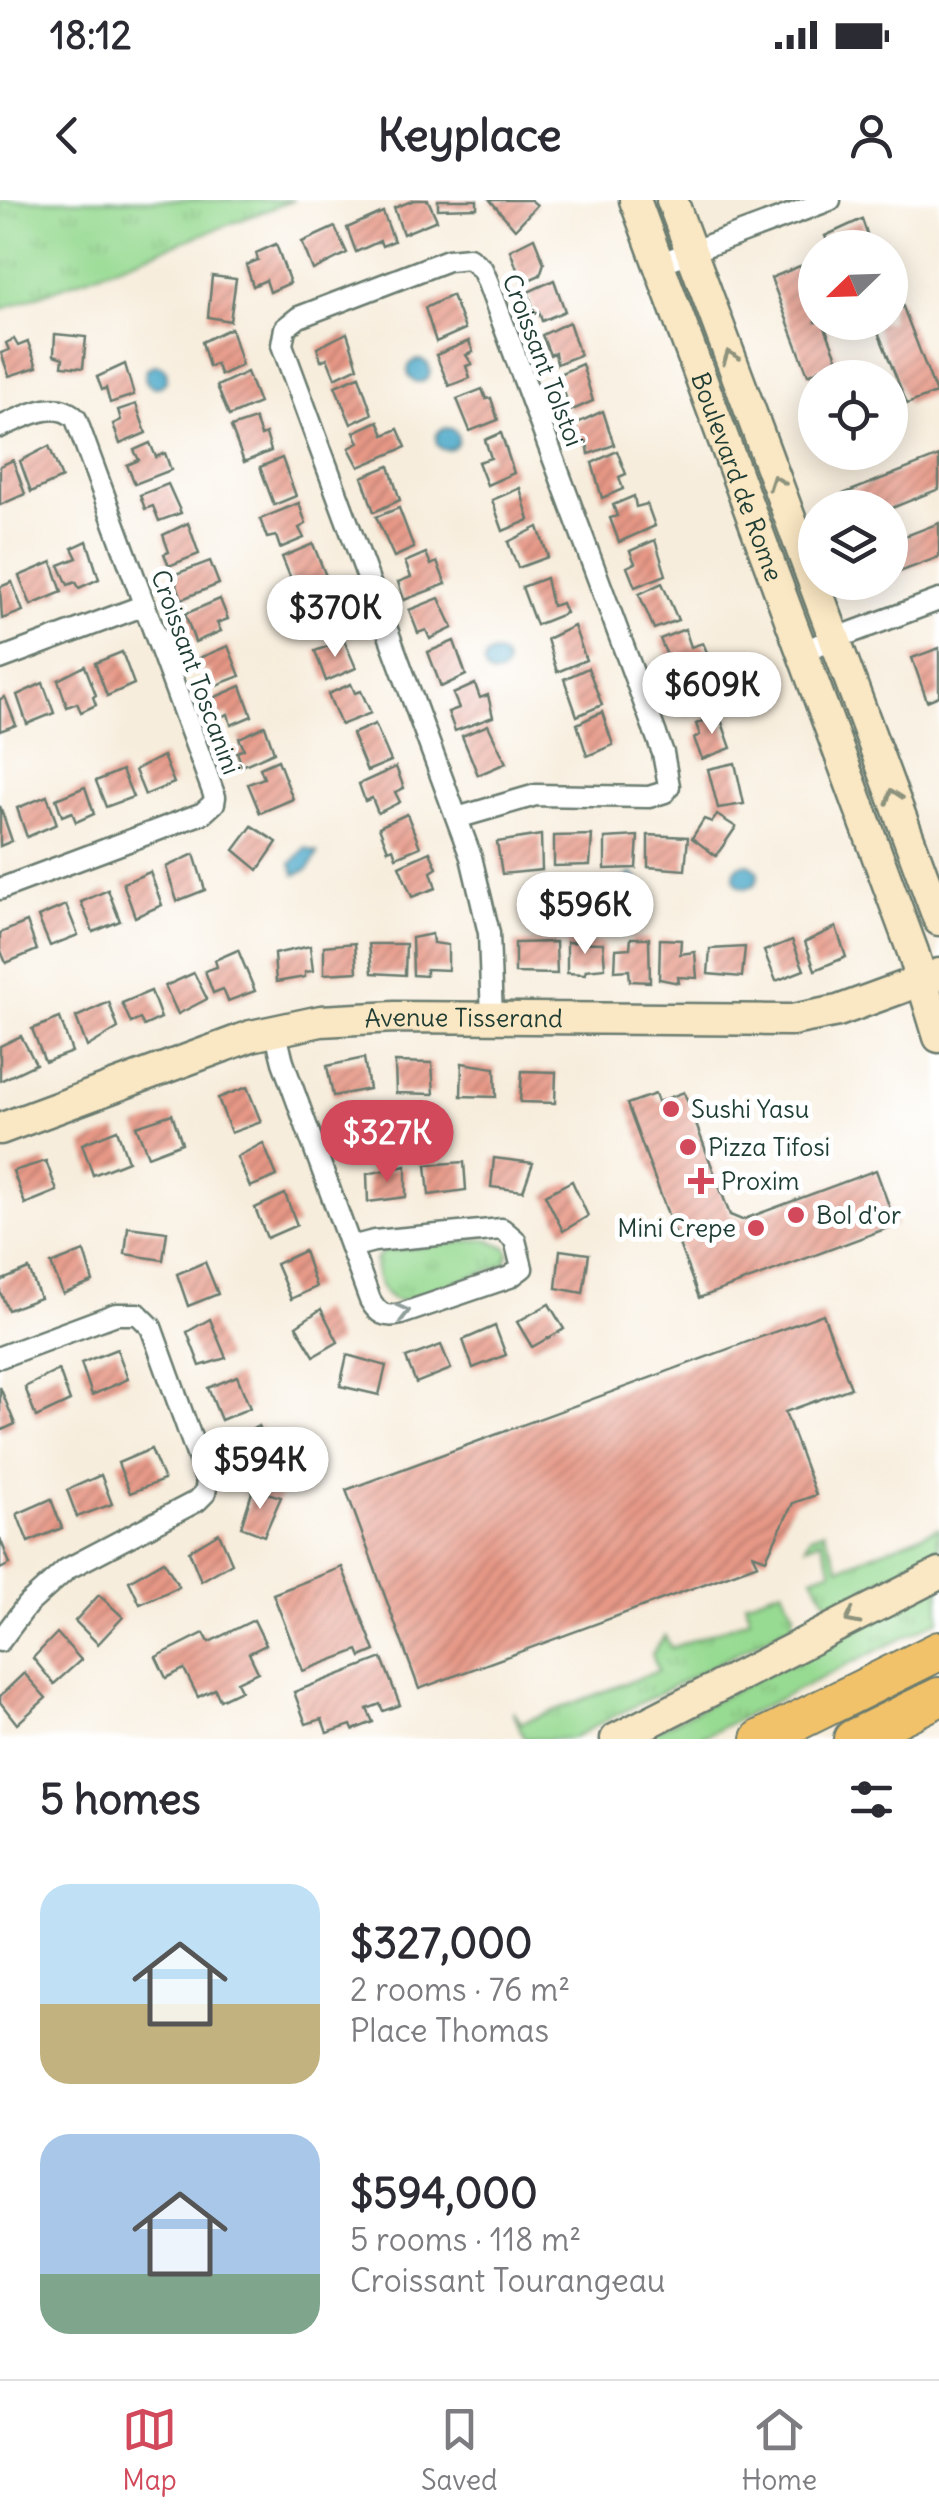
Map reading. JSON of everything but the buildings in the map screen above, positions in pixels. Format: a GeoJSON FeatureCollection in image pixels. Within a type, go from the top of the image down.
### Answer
{"type":"FeatureCollection","features":[{"type":"Feature","properties":{"kind":"highway"},"geometry":{"type":"LineString","coordinates":[[761,1739],[939,1652]]}},
{"type":"Feature","properties":{"kind":"highway"},"geometry":{"type":"LineString","coordinates":[[854,1739],[939,1697]]}},
{"type":"Feature","properties":{"kind":"main road","name":"Boulevard de Rome"},"geometry":{"type":"LineString","coordinates":[[635,200],[802,651],[930,978],[939,1038]]}},
{"type":"Feature","properties":{"kind":"main road","name":"Boulevard de Rome"},"geometry":{"type":"LineString","coordinates":[[672,200],[939,920]]}},
{"type":"Feature","properties":{"kind":"main road","name":"Avenue Tisserand"},"geometry":{"type":"LineString","coordinates":[[0,1129],[274,1030],[356,1018],[792,1020],[822,1016],[930,978]]}},
{"type":"Feature","properties":{"kind":"main road"},"geometry":{"type":"LineString","coordinates":[[616,1739],[939,1574]]}},
{"type":"Feature","properties":{"kind":"street"},"geometry":{"type":"LineString","coordinates":[[658,264],[830,200]]}},
{"type":"Feature","properties":{"kind":"street","name":"Croissant Tolstoi"},"geometry":{"type":"LineString","coordinates":[[457,818],[536,795],[658,796],[670,786],[670,776],[488,283],[482,269],[468,258],[448,260],[298,317],[285,328],[282,345],[457,818],[486,913],[492,1020]]}},
{"type":"Feature","properties":{"kind":"street","name":"Croissant Toscanini"},"geometry":{"type":"LineString","coordinates":[[0,427],[49,409],[72,414],[146,605],[210,781],[214,803],[195,816],[0,888]]}},
{"type":"Feature","properties":{"kind":"street"},"geometry":{"type":"LineString","coordinates":[[802,651],[939,600]]}},
{"type":"Feature","properties":{"kind":"street"},"geometry":{"type":"LineString","coordinates":[[0,658],[146,605]]}},
{"type":"Feature","properties":{"kind":"street"},"geometry":{"type":"LineString","coordinates":[[274,1030],[351,1247],[370,1300],[379,1313],[401,1314],[510,1277],[522,1268],[515,1240],[502,1229],[374,1240],[351,1247]]}},
{"type":"Feature","properties":{"kind":"street"},"geometry":{"type":"LineString","coordinates":[[0,1357],[116,1314],[132,1312],[142,1316],[151,1327],[207,1482],[197,1501],[57,1576],[26,1605],[0,1642]]}},
{"type":"Feature","properties":{"kind":"green space"},"geometry":{"type":"Polygon","coordinates":[[[0,200],[294,200],[0,310],[0,200]]]}},
{"type":"Feature","properties":{"kind":"green space"},"geometry":{"type":"Polygon","coordinates":[[[488,1239],[506,1247],[509,1253],[504,1265],[402,1301],[385,1293],[379,1281],[375,1261],[383,1251],[488,1239]]]}},
{"type":"Feature","properties":{"kind":"green space"},"geometry":{"type":"Polygon","coordinates":[[[939,1528],[939,1550],[835,1604],[826,1600],[813,1577],[832,1570],[821,1540],[806,1546],[810,1536],[824,1531],[839,1568],[939,1528]]]}},
{"type":"Feature","properties":{"kind":"green space"},"geometry":{"type":"Polygon","coordinates":[[[939,1586],[939,1620],[698,1739],[640,1739],[939,1586]]]}},
{"type":"Feature","properties":{"kind":"green space"},"geometry":{"type":"Polygon","coordinates":[[[782,1589],[794,1613],[792,1625],[570,1739],[524,1739],[513,1710],[521,1723],[658,1671],[652,1654],[665,1636],[671,1648],[750,1619],[745,1602],[782,1589]]]}},
{"type":"Feature","properties":{"kind":"water"},"geometry":{"type":"Polygon","coordinates":[[[419,360],[427,363],[427,379],[419,382],[411,379],[408,371],[411,363],[419,360]]]}},
{"type":"Feature","properties":{"kind":"water"},"geometry":{"type":"Polygon","coordinates":[[[156,365],[164,368],[164,384],[156,387],[148,384],[145,376],[148,368],[156,365]]]}},
{"type":"Feature","properties":{"kind":"water"},"geometry":{"type":"Polygon","coordinates":[[[447,428],[455,431],[455,447],[447,450],[439,447],[436,439],[439,431],[447,428]]]}},
{"type":"Feature","properties":{"kind":"water"},"geometry":{"type":"Polygon","coordinates":[[[495,653],[503,656],[503,672],[495,675],[487,672],[484,664],[487,656],[495,653]]]}},
{"type":"Feature","properties":{"kind":"water"},"geometry":{"type":"Polygon","coordinates":[[[305,848],[318,853],[309,869],[295,875],[291,864],[305,848]]]}},
{"type":"Feature","properties":{"kind":"water"},"geometry":{"type":"Polygon","coordinates":[[[746,864],[758,876],[746,888],[734,876],[746,864]]]}},
{"type":"Feature","properties":{"kind":"water"},"geometry":{"type":"Polygon","coordinates":[[[632,873],[640,882],[639,903],[625,903],[625,891],[619,884],[632,873]]]}},
{"type":"Feature","properties":{"kind":"place","name":"Sushi Yasu"},"geometry":{"type":"Point","coordinates":[671,1109]}},
{"type":"Feature","properties":{"kind":"place","name":"Pizza Tifosi"},"geometry":{"type":"Point","coordinates":[688,1147]}},
{"type":"Feature","properties":{"kind":"place","name":"Proxim"},"geometry":{"type":"Point","coordinates":[701,1181]}},
{"type":"Feature","properties":{"kind":"place","name":"Bol d'or"},"geometry":{"type":"Point","coordinates":[796,1215]}},
{"type":"Feature","properties":{"kind":"place","name":"Mini Crepe"},"geometry":{"type":"Point","coordinates":[756,1228]}}]}
